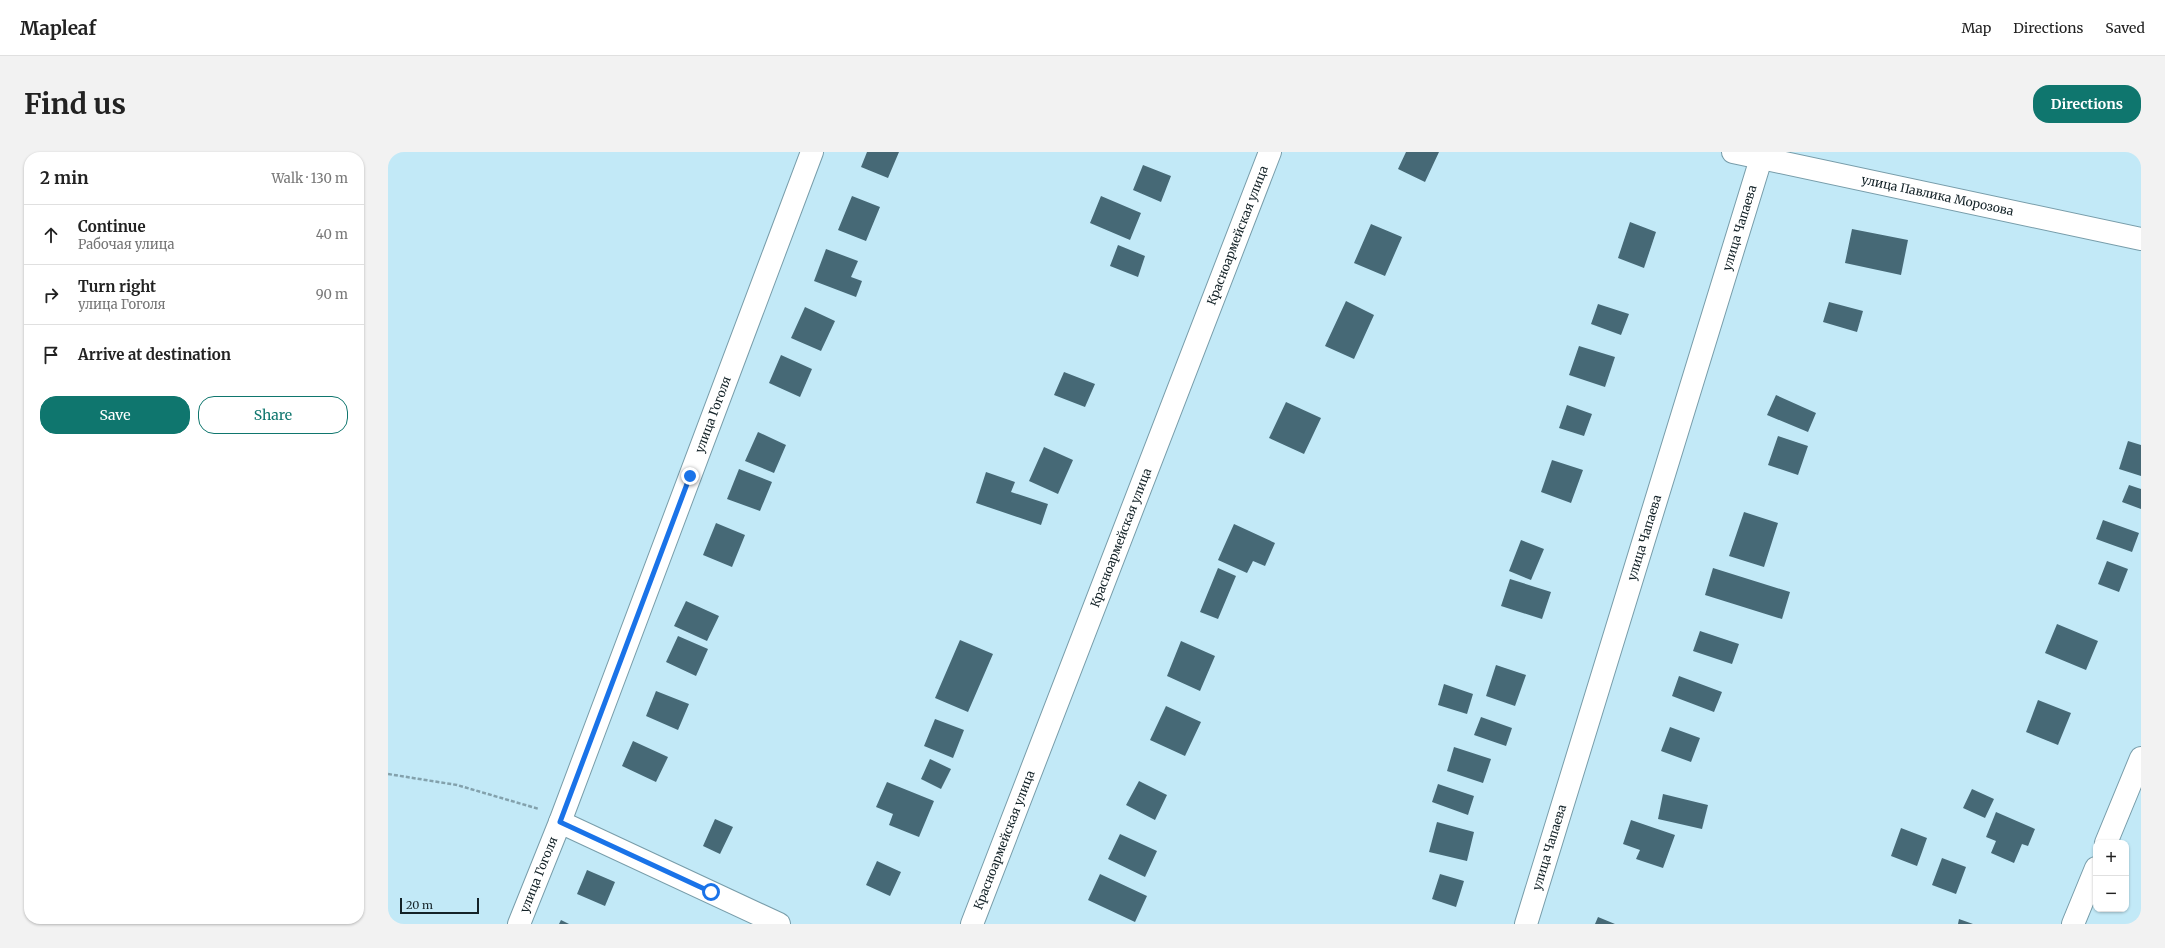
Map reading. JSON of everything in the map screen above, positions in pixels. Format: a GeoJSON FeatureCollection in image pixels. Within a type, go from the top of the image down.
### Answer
{"type":"FeatureCollection","features":[{"type":"Feature","properties":{"kind":"street","name":"улица Гоголя"},"geometry":{"type":"LineString","coordinates":[[519,924],[560,822],[812,152]]}},
{"type":"Feature","properties":{"kind":"street","name":"Красноармейская улица"},"geometry":{"type":"LineString","coordinates":[[972,924],[1270,152]]}},
{"type":"Feature","properties":{"kind":"street","name":"улица Павлика Морозова"},"geometry":{"type":"LineString","coordinates":[[1733,152],[1762,156],[2141,239]]}},
{"type":"Feature","properties":{"kind":"street","name":"улица Чапаева"},"geometry":{"type":"LineString","coordinates":[[1526,924],[1762,156]]}},
{"type":"Feature","properties":{"kind":"street"},"geometry":{"type":"LineString","coordinates":[[2107,840],[2141,758]]}},
{"type":"Feature","properties":{"kind":"street"},"geometry":{"type":"LineString","coordinates":[[560,822],[779,924]]}},
{"type":"Feature","properties":{"kind":"street"},"geometry":{"type":"LineString","coordinates":[[2073,924],[2093,875]]}},
{"type":"Feature","properties":{"kind":"path"},"geometry":{"type":"LineString","coordinates":[[388,774],[456,785],[540,809],[560,822]]}},
{"type":"Feature","properties":{"kind":"building"},"geometry":{"type":"Polygon","coordinates":[[[867,152],[899,152],[888,178],[861,167],[867,152]]]}},
{"type":"Feature","properties":{"kind":"building"},"geometry":{"type":"Polygon","coordinates":[[[1406,152],[1439,152],[1425,182],[1398,169],[1406,152]]]}},
{"type":"Feature","properties":{"kind":"building"},"geometry":{"type":"Polygon","coordinates":[[[1143,165],[1171,176],[1161,202],[1133,190],[1143,165]]]}},
{"type":"Feature","properties":{"kind":"building"},"geometry":{"type":"Polygon","coordinates":[[[852,196],[880,207],[866,241],[838,230],[852,196]]]}},
{"type":"Feature","properties":{"kind":"building"},"geometry":{"type":"Polygon","coordinates":[[[1101,196],[1141,213],[1130,240],[1090,223],[1101,196]]]}},
{"type":"Feature","properties":{"kind":"building"},"geometry":{"type":"Polygon","coordinates":[[[1630,222],[1656,232],[1644,268],[1618,258],[1630,222]]]}},
{"type":"Feature","properties":{"kind":"building"},"geometry":{"type":"Polygon","coordinates":[[[1371,224],[1402,237],[1385,276],[1354,263],[1371,224]]]}},
{"type":"Feature","properties":{"kind":"building"},"geometry":{"type":"Polygon","coordinates":[[[1852,229],[1908,240],[1901,275],[1845,263],[1852,229]]]}},
{"type":"Feature","properties":{"kind":"building"},"geometry":{"type":"Polygon","coordinates":[[[1118,245],[1145,256],[1138,277],[1110,266],[1118,245]]]}},
{"type":"Feature","properties":{"kind":"building"},"geometry":{"type":"Polygon","coordinates":[[[826,249],[858,261],[851,277],[862,281],[856,297],[814,281],[826,249]]]}},
{"type":"Feature","properties":{"kind":"building"},"geometry":{"type":"Polygon","coordinates":[[[1346,301],[1374,315],[1354,359],[1325,346],[1346,301]]]}},
{"type":"Feature","properties":{"kind":"building"},"geometry":{"type":"Polygon","coordinates":[[[1829,302],[1863,311],[1857,332],[1823,322],[1829,302]]]}},
{"type":"Feature","properties":{"kind":"building"},"geometry":{"type":"Polygon","coordinates":[[[1598,304],[1629,314],[1621,335],[1591,324],[1598,304]]]}},
{"type":"Feature","properties":{"kind":"building"},"geometry":{"type":"Polygon","coordinates":[[[805,307],[835,321],[821,351],[791,338],[805,307]]]}},
{"type":"Feature","properties":{"kind":"building"},"geometry":{"type":"Polygon","coordinates":[[[1579,346],[1615,357],[1605,387],[1569,375],[1579,346]]]}},
{"type":"Feature","properties":{"kind":"building"},"geometry":{"type":"Polygon","coordinates":[[[781,355],[812,369],[800,397],[769,383],[781,355]]]}},
{"type":"Feature","properties":{"kind":"building"},"geometry":{"type":"Polygon","coordinates":[[[1064,372],[1095,384],[1085,407],[1054,395],[1064,372]]]}},
{"type":"Feature","properties":{"kind":"building"},"geometry":{"type":"Polygon","coordinates":[[[1776,395],[1816,413],[1808,432],[1767,415],[1776,395]]]}},
{"type":"Feature","properties":{"kind":"building"},"geometry":{"type":"Polygon","coordinates":[[[1286,402],[1321,418],[1304,454],[1269,438],[1286,402]]]}},
{"type":"Feature","properties":{"kind":"building"},"geometry":{"type":"Polygon","coordinates":[[[1567,405],[1592,414],[1584,436],[1559,428],[1567,405]]]}},
{"type":"Feature","properties":{"kind":"building"},"geometry":{"type":"Polygon","coordinates":[[[758,432],[786,445],[774,473],[745,461],[758,432]]]}},
{"type":"Feature","properties":{"kind":"building"},"geometry":{"type":"Polygon","coordinates":[[[1778,436],[1808,446],[1798,475],[1768,465],[1778,436]]]}},
{"type":"Feature","properties":{"kind":"building"},"geometry":{"type":"Polygon","coordinates":[[[2128,441],[2141,445],[2141,476],[2119,469],[2128,441]]]}},
{"type":"Feature","properties":{"kind":"building"},"geometry":{"type":"Polygon","coordinates":[[[1044,447],[1073,460],[1058,494],[1029,481],[1044,447]]]}},
{"type":"Feature","properties":{"kind":"building"},"geometry":{"type":"Polygon","coordinates":[[[1552,460],[1583,470],[1571,503],[1541,492],[1552,460]]]}},
{"type":"Feature","properties":{"kind":"building"},"geometry":{"type":"Polygon","coordinates":[[[739,469],[772,482],[760,511],[727,499],[739,469]]]}},
{"type":"Feature","properties":{"kind":"building"},"geometry":{"type":"Polygon","coordinates":[[[986,472],[1015,482],[1011,492],[1048,504],[1041,525],[976,503],[986,472]]]}},
{"type":"Feature","properties":{"kind":"building"},"geometry":{"type":"Polygon","coordinates":[[[2129,485],[2141,489],[2141,509],[2122,502],[2129,485]]]}},
{"type":"Feature","properties":{"kind":"building"},"geometry":{"type":"Polygon","coordinates":[[[1744,512],[1778,523],[1764,567],[1729,556],[1744,512]]]}},
{"type":"Feature","properties":{"kind":"building"},"geometry":{"type":"Polygon","coordinates":[[[2103,520],[2139,533],[2132,552],[2096,539],[2103,520]]]}},
{"type":"Feature","properties":{"kind":"building"},"geometry":{"type":"Polygon","coordinates":[[[716,523],[745,535],[732,567],[703,555],[716,523]]]}},
{"type":"Feature","properties":{"kind":"building"},"geometry":{"type":"Polygon","coordinates":[[[1234,524],[1275,543],[1265,566],[1253,561],[1247,573],[1218,560],[1234,524]]]}},
{"type":"Feature","properties":{"kind":"building"},"geometry":{"type":"Polygon","coordinates":[[[1521,540],[1544,549],[1531,580],[1509,571],[1521,540]]]}},
{"type":"Feature","properties":{"kind":"building"},"geometry":{"type":"Polygon","coordinates":[[[2107,561],[2128,569],[2119,592],[2098,584],[2107,561]]]}},
{"type":"Feature","properties":{"kind":"building"},"geometry":{"type":"Polygon","coordinates":[[[1218,568],[1236,576],[1218,619],[1200,612],[1218,568]]]}},
{"type":"Feature","properties":{"kind":"building"},"geometry":{"type":"Polygon","coordinates":[[[1713,568],[1790,592],[1782,619],[1705,595],[1713,568]]]}},
{"type":"Feature","properties":{"kind":"building"},"geometry":{"type":"Polygon","coordinates":[[[1510,579],[1551,592],[1542,619],[1501,606],[1510,579]]]}},
{"type":"Feature","properties":{"kind":"building"},"geometry":{"type":"Polygon","coordinates":[[[686,601],[719,616],[707,641],[674,626],[686,601]]]}},
{"type":"Feature","properties":{"kind":"building"},"geometry":{"type":"Polygon","coordinates":[[[2057,624],[2098,641],[2086,670],[2045,653],[2057,624]]]}},
{"type":"Feature","properties":{"kind":"building"},"geometry":{"type":"Polygon","coordinates":[[[1700,631],[1739,644],[1732,664],[1693,651],[1700,631]]]}},
{"type":"Feature","properties":{"kind":"building"},"geometry":{"type":"Polygon","coordinates":[[[678,636],[708,649],[696,676],[666,662],[678,636]]]}},
{"type":"Feature","properties":{"kind":"building"},"geometry":{"type":"Polygon","coordinates":[[[960,640],[993,654],[968,712],[935,698],[960,640]]]}},
{"type":"Feature","properties":{"kind":"building"},"geometry":{"type":"Polygon","coordinates":[[[1181,641],[1215,656],[1200,691],[1167,676],[1181,641]]]}},
{"type":"Feature","properties":{"kind":"building"},"geometry":{"type":"Polygon","coordinates":[[[1496,665],[1526,675],[1515,706],[1486,696],[1496,665]]]}},
{"type":"Feature","properties":{"kind":"building"},"geometry":{"type":"Polygon","coordinates":[[[1679,676],[1722,692],[1714,712],[1672,696],[1679,676]]]}},
{"type":"Feature","properties":{"kind":"building"},"geometry":{"type":"Polygon","coordinates":[[[1444,684],[1473,694],[1467,714],[1438,705],[1444,684]]]}},
{"type":"Feature","properties":{"kind":"building"},"geometry":{"type":"Polygon","coordinates":[[[656,691],[689,704],[678,730],[646,716],[656,691]]]}},
{"type":"Feature","properties":{"kind":"building"},"geometry":{"type":"Polygon","coordinates":[[[2038,700],[2071,713],[2058,745],[2026,732],[2038,700]]]}},
{"type":"Feature","properties":{"kind":"building"},"geometry":{"type":"Polygon","coordinates":[[[1166,706],[1201,722],[1185,756],[1150,740],[1166,706]]]}},
{"type":"Feature","properties":{"kind":"building"},"geometry":{"type":"Polygon","coordinates":[[[1481,717],[1512,728],[1506,746],[1474,735],[1481,717]]]}},
{"type":"Feature","properties":{"kind":"building"},"geometry":{"type":"Polygon","coordinates":[[[935,719],[964,730],[953,758],[924,746],[935,719]]]}},
{"type":"Feature","properties":{"kind":"building"},"geometry":{"type":"Polygon","coordinates":[[[1670,727],[1700,738],[1691,762],[1661,751],[1670,727]]]}},
{"type":"Feature","properties":{"kind":"building"},"geometry":{"type":"Polygon","coordinates":[[[633,741],[668,757],[656,782],[622,766],[633,741]]]}},
{"type":"Feature","properties":{"kind":"building"},"geometry":{"type":"Polygon","coordinates":[[[1454,747],[1491,759],[1483,783],[1447,771],[1454,747]]]}},
{"type":"Feature","properties":{"kind":"building"},"geometry":{"type":"Polygon","coordinates":[[[930,759],[951,769],[941,789],[921,779],[930,759]]]}},
{"type":"Feature","properties":{"kind":"building"},"geometry":{"type":"Polygon","coordinates":[[[1139,781],[1167,795],[1155,820],[1126,805],[1139,781]]]}},
{"type":"Feature","properties":{"kind":"building"},"geometry":{"type":"Polygon","coordinates":[[[887,782],[934,801],[919,837],[889,825],[893,814],[876,807],[887,782]]]}},
{"type":"Feature","properties":{"kind":"building"},"geometry":{"type":"Polygon","coordinates":[[[1438,784],[1474,796],[1468,815],[1432,802],[1438,784]]]}},
{"type":"Feature","properties":{"kind":"building"},"geometry":{"type":"Polygon","coordinates":[[[1972,789],[1994,799],[1985,818],[1963,808],[1972,789]]]}},
{"type":"Feature","properties":{"kind":"building"},"geometry":{"type":"Polygon","coordinates":[[[1663,794],[1708,805],[1702,829],[1658,819],[1663,794]]]}},
{"type":"Feature","properties":{"kind":"building"},"geometry":{"type":"Polygon","coordinates":[[[1996,812],[2035,829],[2028,846],[2022,844],[2014,863],[1991,853],[1996,841],[1986,837],[1996,812]]]}},
{"type":"Feature","properties":{"kind":"building"},"geometry":{"type":"Polygon","coordinates":[[[715,819],[733,827],[720,854],[703,846],[715,819]]]}},
{"type":"Feature","properties":{"kind":"building"},"geometry":{"type":"Polygon","coordinates":[[[1631,820],[1675,835],[1663,868],[1636,859],[1640,850],[1623,844],[1631,820]]]}},
{"type":"Feature","properties":{"kind":"building"},"geometry":{"type":"Polygon","coordinates":[[[1437,822],[1474,832],[1467,861],[1429,852],[1437,822]]]}},
{"type":"Feature","properties":{"kind":"building"},"geometry":{"type":"Polygon","coordinates":[[[1901,828],[1927,838],[1917,866],[1891,856],[1901,828]]]}},
{"type":"Feature","properties":{"kind":"building"},"geometry":{"type":"Polygon","coordinates":[[[1120,834],[1157,851],[1145,877],[1108,859],[1120,834]]]}},
{"type":"Feature","properties":{"kind":"building"},"geometry":{"type":"Polygon","coordinates":[[[1942,858],[1966,867],[1956,894],[1932,885],[1942,858]]]}},
{"type":"Feature","properties":{"kind":"building"},"geometry":{"type":"Polygon","coordinates":[[[877,861],[901,872],[890,896],[866,885],[877,861]]]}},
{"type":"Feature","properties":{"kind":"building"},"geometry":{"type":"Polygon","coordinates":[[[587,870],[615,882],[605,906],[577,894],[587,870]]]}},
{"type":"Feature","properties":{"kind":"building"},"geometry":{"type":"Polygon","coordinates":[[[1100,874],[1147,896],[1135,922],[1088,900],[1100,874]]]}},
{"type":"Feature","properties":{"kind":"building"},"geometry":{"type":"Polygon","coordinates":[[[1440,874],[1464,881],[1456,907],[1432,899],[1440,874]]]}},
{"type":"Feature","properties":{"kind":"building"},"geometry":{"type":"Polygon","coordinates":[[[1598,917],[1615,924],[1595,924],[1598,917]]]}},
{"type":"Feature","properties":{"kind":"building"},"geometry":{"type":"Polygon","coordinates":[[[1959,919],[1973,924],[1958,924],[1959,919]]]}},
{"type":"Feature","properties":{"kind":"building"},"geometry":{"type":"Polygon","coordinates":[[[561,920],[569,924],[559,924],[561,920]]]}},
{"type":"Feature","properties":{"kind":"route"},"geometry":{"type":"LineString","coordinates":[[690,476],[560,822],[711,892]]}}]}
